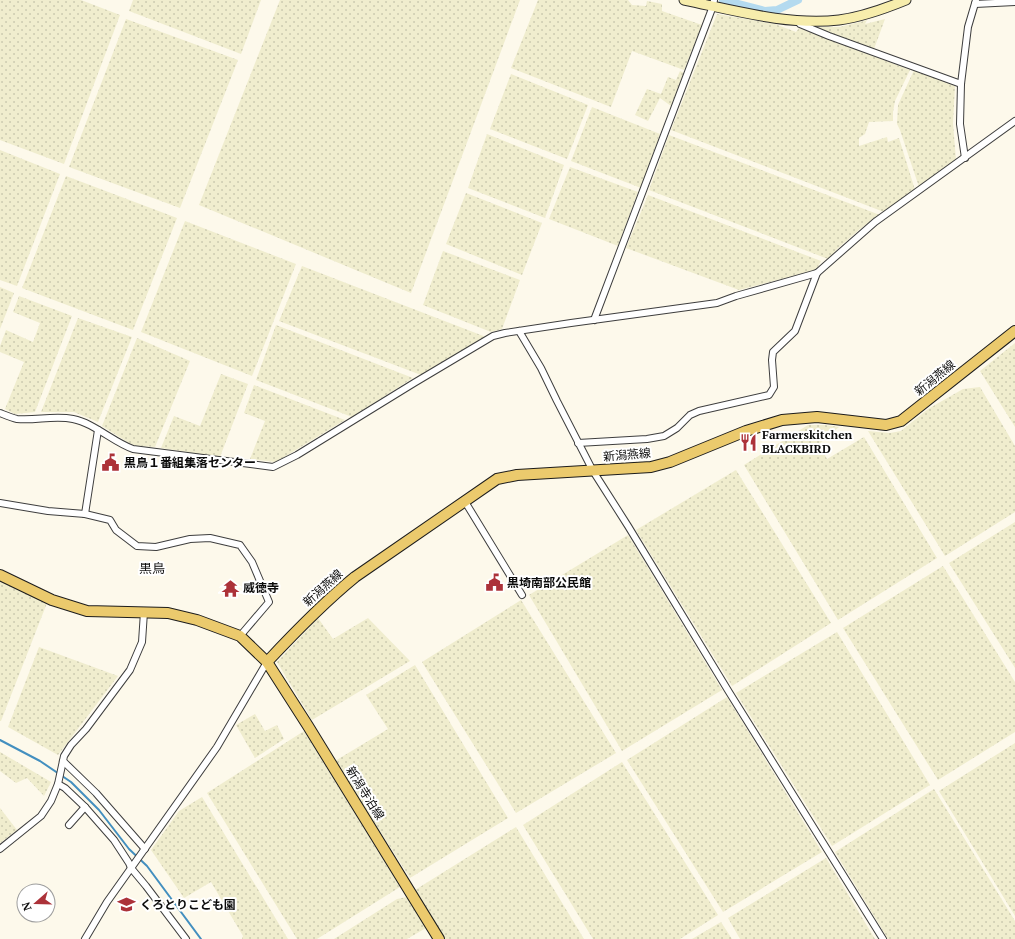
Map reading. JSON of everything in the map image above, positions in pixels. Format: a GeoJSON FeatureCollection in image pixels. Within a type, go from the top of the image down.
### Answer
{"type":"FeatureCollection","features":[{"type":"Feature","properties":{"kind":"main road","name":"新潟燕線"},"geometry":{"type":"LineString","coordinates":[[267,662],[312,615],[355,576],[464,500],[498,479],[517,475],[651,467],[670,462],[746,431],[782,420],[817,417],[886,425],[902,421],[1015,331]]}},
{"type":"Feature","properties":{"kind":"main road"},"geometry":{"type":"LineString","coordinates":[[0,575],[52,600],[87,611],[168,613],[196,620],[240,636]]}},
{"type":"Feature","properties":{"kind":"main road","name":"新潟寺泊線"},"geometry":{"type":"LineString","coordinates":[[240,636],[267,662],[439,939]]}},
{"type":"Feature","properties":{"kind":"street"},"geometry":{"type":"LineString","coordinates":[[684,0],[714,3],[798,21],[822,22],[858,17],[888,8],[906,0]]}},
{"type":"Feature","properties":{"kind":"street"},"geometry":{"type":"LineString","coordinates":[[964,158],[960,124],[961,84],[968,27],[975,2],[1015,2]]}},
{"type":"Feature","properties":{"kind":"street"},"geometry":{"type":"LineString","coordinates":[[594,320],[714,3]]}},
{"type":"Feature","properties":{"kind":"street"},"geometry":{"type":"LineString","coordinates":[[798,21],[800,24],[829,36],[961,84]]}},
{"type":"Feature","properties":{"kind":"street"},"geometry":{"type":"LineString","coordinates":[[0,413],[16,419],[73,419],[98,430],[133,450],[273,467],[297,456],[493,336],[717,303],[736,296],[817,273],[875,222],[1015,121]]}},
{"type":"Feature","properties":{"kind":"street"},"geometry":{"type":"LineString","coordinates":[[578,443],[647,439],[664,436],[677,428],[690,415],[699,410],[769,395],[774,387],[772,360],[773,352],[795,331],[817,273]]}},
{"type":"Feature","properties":{"kind":"street"},"geometry":{"type":"LineString","coordinates":[[519,331],[541,368],[593,470],[882,939]]}},
{"type":"Feature","properties":{"kind":"street"},"geometry":{"type":"LineString","coordinates":[[85,514],[98,430]]}},
{"type":"Feature","properties":{"kind":"street"},"geometry":{"type":"LineString","coordinates":[[464,500],[522,594]]}},
{"type":"Feature","properties":{"kind":"street"},"geometry":{"type":"LineString","coordinates":[[0,503],[48,511],[85,514],[110,520],[116,530],[137,546],[156,547],[190,539],[210,538],[240,545],[252,562],[269,602],[240,636]]}},
{"type":"Feature","properties":{"kind":"street"},"geometry":{"type":"LineString","coordinates":[[0,849],[41,816],[51,801],[58,782],[62,764],[71,745],[86,729],[130,670],[142,642],[144,612]]}},
{"type":"Feature","properties":{"kind":"street"},"geometry":{"type":"LineString","coordinates":[[85,939],[107,902],[217,747],[267,662]]}},
{"type":"Feature","properties":{"kind":"street"},"geometry":{"type":"LineString","coordinates":[[62,764],[96,793],[144,850]]}},
{"type":"Feature","properties":{"kind":"street"},"geometry":{"type":"LineString","coordinates":[[58,782],[85,807],[114,840],[129,863],[186,939]]}},
{"type":"Feature","properties":{"kind":"street"},"geometry":{"type":"LineString","coordinates":[[69,825],[85,807]]}},
{"type":"Feature","properties":{"kind":"shaded area"},"geometry":{"type":"Polygon","coordinates":[[[0,0],[81,0],[120,15],[64,164],[0,140],[0,0]]]}},
{"type":"Feature","properties":{"kind":"shaded area"},"geometry":{"type":"Polygon","coordinates":[[[133,0],[261,0],[241,54],[129,11],[133,0]]]}},
{"type":"Feature","properties":{"kind":"shaded area"},"geometry":{"type":"Polygon","coordinates":[[[280,0],[520,0],[411,293],[199,205],[280,0]]]}},
{"type":"Feature","properties":{"kind":"shaded area"},"geometry":{"type":"Polygon","coordinates":[[[538,0],[628,0],[632,5],[646,6],[647,1],[662,4],[662,11],[702,25],[684,70],[632,51],[611,107],[511,68],[538,0]]]}},
{"type":"Feature","properties":{"kind":"shaded area"},"geometry":{"type":"Polygon","coordinates":[[[717,14],[775,24],[796,32],[799,28],[910,70],[895,101],[893,121],[869,122],[865,134],[859,138],[859,146],[887,137],[888,142],[899,138],[915,190],[884,212],[671,130],[717,14]]]}},
{"type":"Feature","properties":{"kind":"shaded area"},"geometry":{"type":"Polygon","coordinates":[[[126,19],[238,60],[180,208],[69,167],[126,19]]]}},
{"type":"Feature","properties":{"kind":"shaded area"},"geometry":{"type":"Polygon","coordinates":[[[885,19],[874,49],[815,27],[840,27],[867,20],[865,24],[885,19]]]}},
{"type":"Feature","properties":{"kind":"shaded area"},"geometry":{"type":"Polygon","coordinates":[[[914,70],[955,86],[953,123],[956,160],[919,187],[897,124],[898,105],[914,70]]]}},
{"type":"Feature","properties":{"kind":"shaded area"},"geometry":{"type":"Polygon","coordinates":[[[680,71],[684,73],[671,106],[660,98],[648,121],[635,115],[647,89],[661,94],[668,77],[676,80],[680,71]]]}},
{"type":"Feature","properties":{"kind":"shaded area"},"geometry":{"type":"Polygon","coordinates":[[[511,74],[588,105],[567,159],[490,129],[511,74]]]}},
{"type":"Feature","properties":{"kind":"shaded area"},"geometry":{"type":"Polygon","coordinates":[[[592,107],[660,134],[641,188],[571,161],[592,107]]]}},
{"type":"Feature","properties":{"kind":"shaded area"},"geometry":{"type":"Polygon","coordinates":[[[487,134],[564,165],[545,218],[468,188],[487,134]]]}},
{"type":"Feature","properties":{"kind":"shaded area"},"geometry":{"type":"Polygon","coordinates":[[[669,135],[880,215],[860,229],[828,259],[649,190],[669,135]]]}},
{"type":"Feature","properties":{"kind":"shaded area"},"geometry":{"type":"Polygon","coordinates":[[[0,150],[60,174],[17,286],[0,280],[0,150]]]}},
{"type":"Feature","properties":{"kind":"shaded area"},"geometry":{"type":"Polygon","coordinates":[[[570,167],[638,192],[618,246],[549,219],[570,167]]]}},
{"type":"Feature","properties":{"kind":"shaded area"},"geometry":{"type":"Polygon","coordinates":[[[66,176],[177,218],[133,330],[22,288],[66,176]]]}},
{"type":"Feature","properties":{"kind":"shaded area"},"geometry":{"type":"Polygon","coordinates":[[[466,193],[542,223],[522,275],[446,244],[466,193]]]}},
{"type":"Feature","properties":{"kind":"shaded area"},"geometry":{"type":"Polygon","coordinates":[[[648,195],[821,261],[816,270],[739,290],[626,248],[648,195]]]}},
{"type":"Feature","properties":{"kind":"shaded area"},"geometry":{"type":"Polygon","coordinates":[[[185,221],[296,264],[252,376],[141,332],[185,221]]]}},
{"type":"Feature","properties":{"kind":"shaded area"},"geometry":{"type":"Polygon","coordinates":[[[443,251],[520,280],[502,329],[491,332],[423,305],[443,251]]]}},
{"type":"Feature","properties":{"kind":"shaded area"},"geometry":{"type":"Polygon","coordinates":[[[302,266],[486,337],[421,375],[279,321],[302,266]]]}},
{"type":"Feature","properties":{"kind":"shaded area"},"geometry":{"type":"Polygon","coordinates":[[[0,287],[14,293],[0,329],[0,287]]]}},
{"type":"Feature","properties":{"kind":"shaded area"},"geometry":{"type":"Polygon","coordinates":[[[19,296],[72,316],[35,412],[15,414],[5,409],[24,362],[0,352],[0,346],[6,330],[33,342],[40,323],[13,312],[19,296]]]}},
{"type":"Feature","properties":{"kind":"shaded area"},"geometry":{"type":"Polygon","coordinates":[[[78,318],[132,337],[98,422],[74,412],[41,412],[78,318]]]}},
{"type":"Feature","properties":{"kind":"shaded area"},"geometry":{"type":"Polygon","coordinates":[[[276,325],[413,378],[352,417],[256,380],[276,325]]]}},
{"type":"Feature","properties":{"kind":"shaded area"},"geometry":{"type":"Polygon","coordinates":[[[137,338],[190,361],[155,447],[137,446],[129,443],[102,426],[137,338]]]}},
{"type":"Feature","properties":{"kind":"shaded area"},"geometry":{"type":"Polygon","coordinates":[[[1015,343],[1015,427],[980,371],[1015,343]]]}},
{"type":"Feature","properties":{"kind":"shaded area"},"geometry":{"type":"Polygon","coordinates":[[[221,374],[248,384],[220,457],[161,448],[174,416],[200,426],[221,374]]]}},
{"type":"Feature","properties":{"kind":"shaded area"},"geometry":{"type":"Polygon","coordinates":[[[254,385],[345,420],[276,462],[250,459],[265,421],[244,413],[254,385]]]}},
{"type":"Feature","properties":{"kind":"shaded area"},"geometry":{"type":"Polygon","coordinates":[[[980,387],[1015,446],[1015,512],[945,556],[868,431],[890,433],[901,431],[928,409],[963,389],[980,387]]]}},
{"type":"Feature","properties":{"kind":"shaded area"},"geometry":{"type":"Polygon","coordinates":[[[808,425],[839,427],[819,444],[827,459],[864,437],[937,558],[838,620],[744,465],[808,425]]]}},
{"type":"Feature","properties":{"kind":"shaded area"},"geometry":{"type":"Polygon","coordinates":[[[736,470],[831,623],[732,686],[636,530],[736,470]]]}},
{"type":"Feature","properties":{"kind":"shaded area"},"geometry":{"type":"Polygon","coordinates":[[[1015,522],[1015,668],[949,563],[1015,522]]]}},
{"type":"Feature","properties":{"kind":"shaded area"},"geometry":{"type":"Polygon","coordinates":[[[628,535],[722,690],[622,751],[529,595],[628,535]]]}},
{"type":"Feature","properties":{"kind":"shaded area"},"geometry":{"type":"Polygon","coordinates":[[[943,566],[1015,682],[1015,732],[938,780],[843,628],[943,566]]]}},
{"type":"Feature","properties":{"kind":"shaded area"},"geometry":{"type":"Polygon","coordinates":[[[0,580],[47,603],[1,721],[0,721],[0,580]]]}},
{"type":"Feature","properties":{"kind":"shaded area"},"geometry":{"type":"Polygon","coordinates":[[[521,600],[616,753],[516,813],[422,662],[521,600]]]}},
{"type":"Feature","properties":{"kind":"shaded area"},"geometry":{"type":"Polygon","coordinates":[[[318,618],[333,639],[368,618],[410,661],[312,720],[277,662],[318,618]]]}},
{"type":"Feature","properties":{"kind":"shaded area"},"geometry":{"type":"Polygon","coordinates":[[[837,632],[930,785],[832,846],[736,693],[837,632]]]}},
{"type":"Feature","properties":{"kind":"shaded area"},"geometry":{"type":"Polygon","coordinates":[[[39,647],[118,676],[58,755],[8,727],[39,647]]]}},
{"type":"Feature","properties":{"kind":"shaded area"},"geometry":{"type":"Polygon","coordinates":[[[415,665],[508,818],[410,878],[335,761],[388,729],[366,695],[415,665]]]}},
{"type":"Feature","properties":{"kind":"shaded area"},"geometry":{"type":"Polygon","coordinates":[[[727,697],[822,852],[723,912],[627,760],[727,697]]]}},
{"type":"Feature","properties":{"kind":"shaded area"},"geometry":{"type":"Polygon","coordinates":[[[255,714],[265,731],[277,725],[284,739],[255,758],[236,725],[255,714]]]}},
{"type":"Feature","properties":{"kind":"shaded area"},"geometry":{"type":"Polygon","coordinates":[[[304,731],[400,887],[317,939],[297,939],[207,793],[304,731]]]}},
{"type":"Feature","properties":{"kind":"shaded area"},"geometry":{"type":"Polygon","coordinates":[[[1015,743],[1015,916],[939,791],[1015,743]]]}},
{"type":"Feature","properties":{"kind":"shaded area"},"geometry":{"type":"Polygon","coordinates":[[[0,752],[51,782],[44,796],[27,778],[16,783],[0,771],[0,752]]]}},
{"type":"Feature","properties":{"kind":"shaded area"},"geometry":{"type":"Polygon","coordinates":[[[622,762],[718,915],[680,939],[593,939],[523,825],[622,762]]]}},
{"type":"Feature","properties":{"kind":"shaded area"},"geometry":{"type":"Polygon","coordinates":[[[934,789],[1015,921],[1015,939],[888,939],[835,852],[934,789]]]}},
{"type":"Feature","properties":{"kind":"shaded area"},"geometry":{"type":"Polygon","coordinates":[[[202,797],[288,939],[242,939],[243,936],[211,882],[184,898],[151,850],[179,811],[202,797]]]}},
{"type":"Feature","properties":{"kind":"shaded area"},"geometry":{"type":"Polygon","coordinates":[[[0,808],[17,830],[0,843],[0,808]]]}},
{"type":"Feature","properties":{"kind":"shaded area"},"geometry":{"type":"Polygon","coordinates":[[[516,827],[584,939],[445,939],[415,890],[516,827]]]}},
{"type":"Feature","properties":{"kind":"shaded area"},"geometry":{"type":"Polygon","coordinates":[[[826,858],[875,939],[740,939],[728,918],[826,858]]]}},
{"type":"Feature","properties":{"kind":"shaded area"},"geometry":{"type":"Polygon","coordinates":[[[407,897],[426,928],[407,939],[334,939],[397,899],[407,897]]]}},
{"type":"Feature","properties":{"kind":"shaded area"},"geometry":{"type":"Polygon","coordinates":[[[721,922],[732,939],[692,939],[721,922]]]}},
{"type":"Feature","properties":{"kind":"waterway"},"geometry":{"type":"LineString","coordinates":[[723,0],[765,11],[777,10],[798,0]]}},
{"type":"Feature","properties":{"kind":"waterway"},"geometry":{"type":"LineString","coordinates":[[0,740],[40,761],[71,782],[99,810],[129,849],[147,866],[201,939]]}},
{"type":"Feature","properties":{"kind":"place","name":"Farmerskitchen BLACKBIRD"},"geometry":{"type":"Point","coordinates":[749,442]}},
{"type":"Feature","properties":{"kind":"place","name":"黒鳥１番組集落センター"},"geometry":{"type":"Point","coordinates":[111,463]}},
{"type":"Feature","properties":{"kind":"place","name":"黒埼南部公民館"},"geometry":{"type":"Point","coordinates":[494,583]}},
{"type":"Feature","properties":{"kind":"place","name":"威徳寺"},"geometry":{"type":"Point","coordinates":[230,588]}},
{"type":"Feature","properties":{"kind":"place","name":"くろとりこども園"},"geometry":{"type":"Point","coordinates":[127,905]}},
{"type":"Feature","properties":{"kind":"district","name":"黒鳥"},"geometry":{"type":"Point","coordinates":[152,568]}}]}
